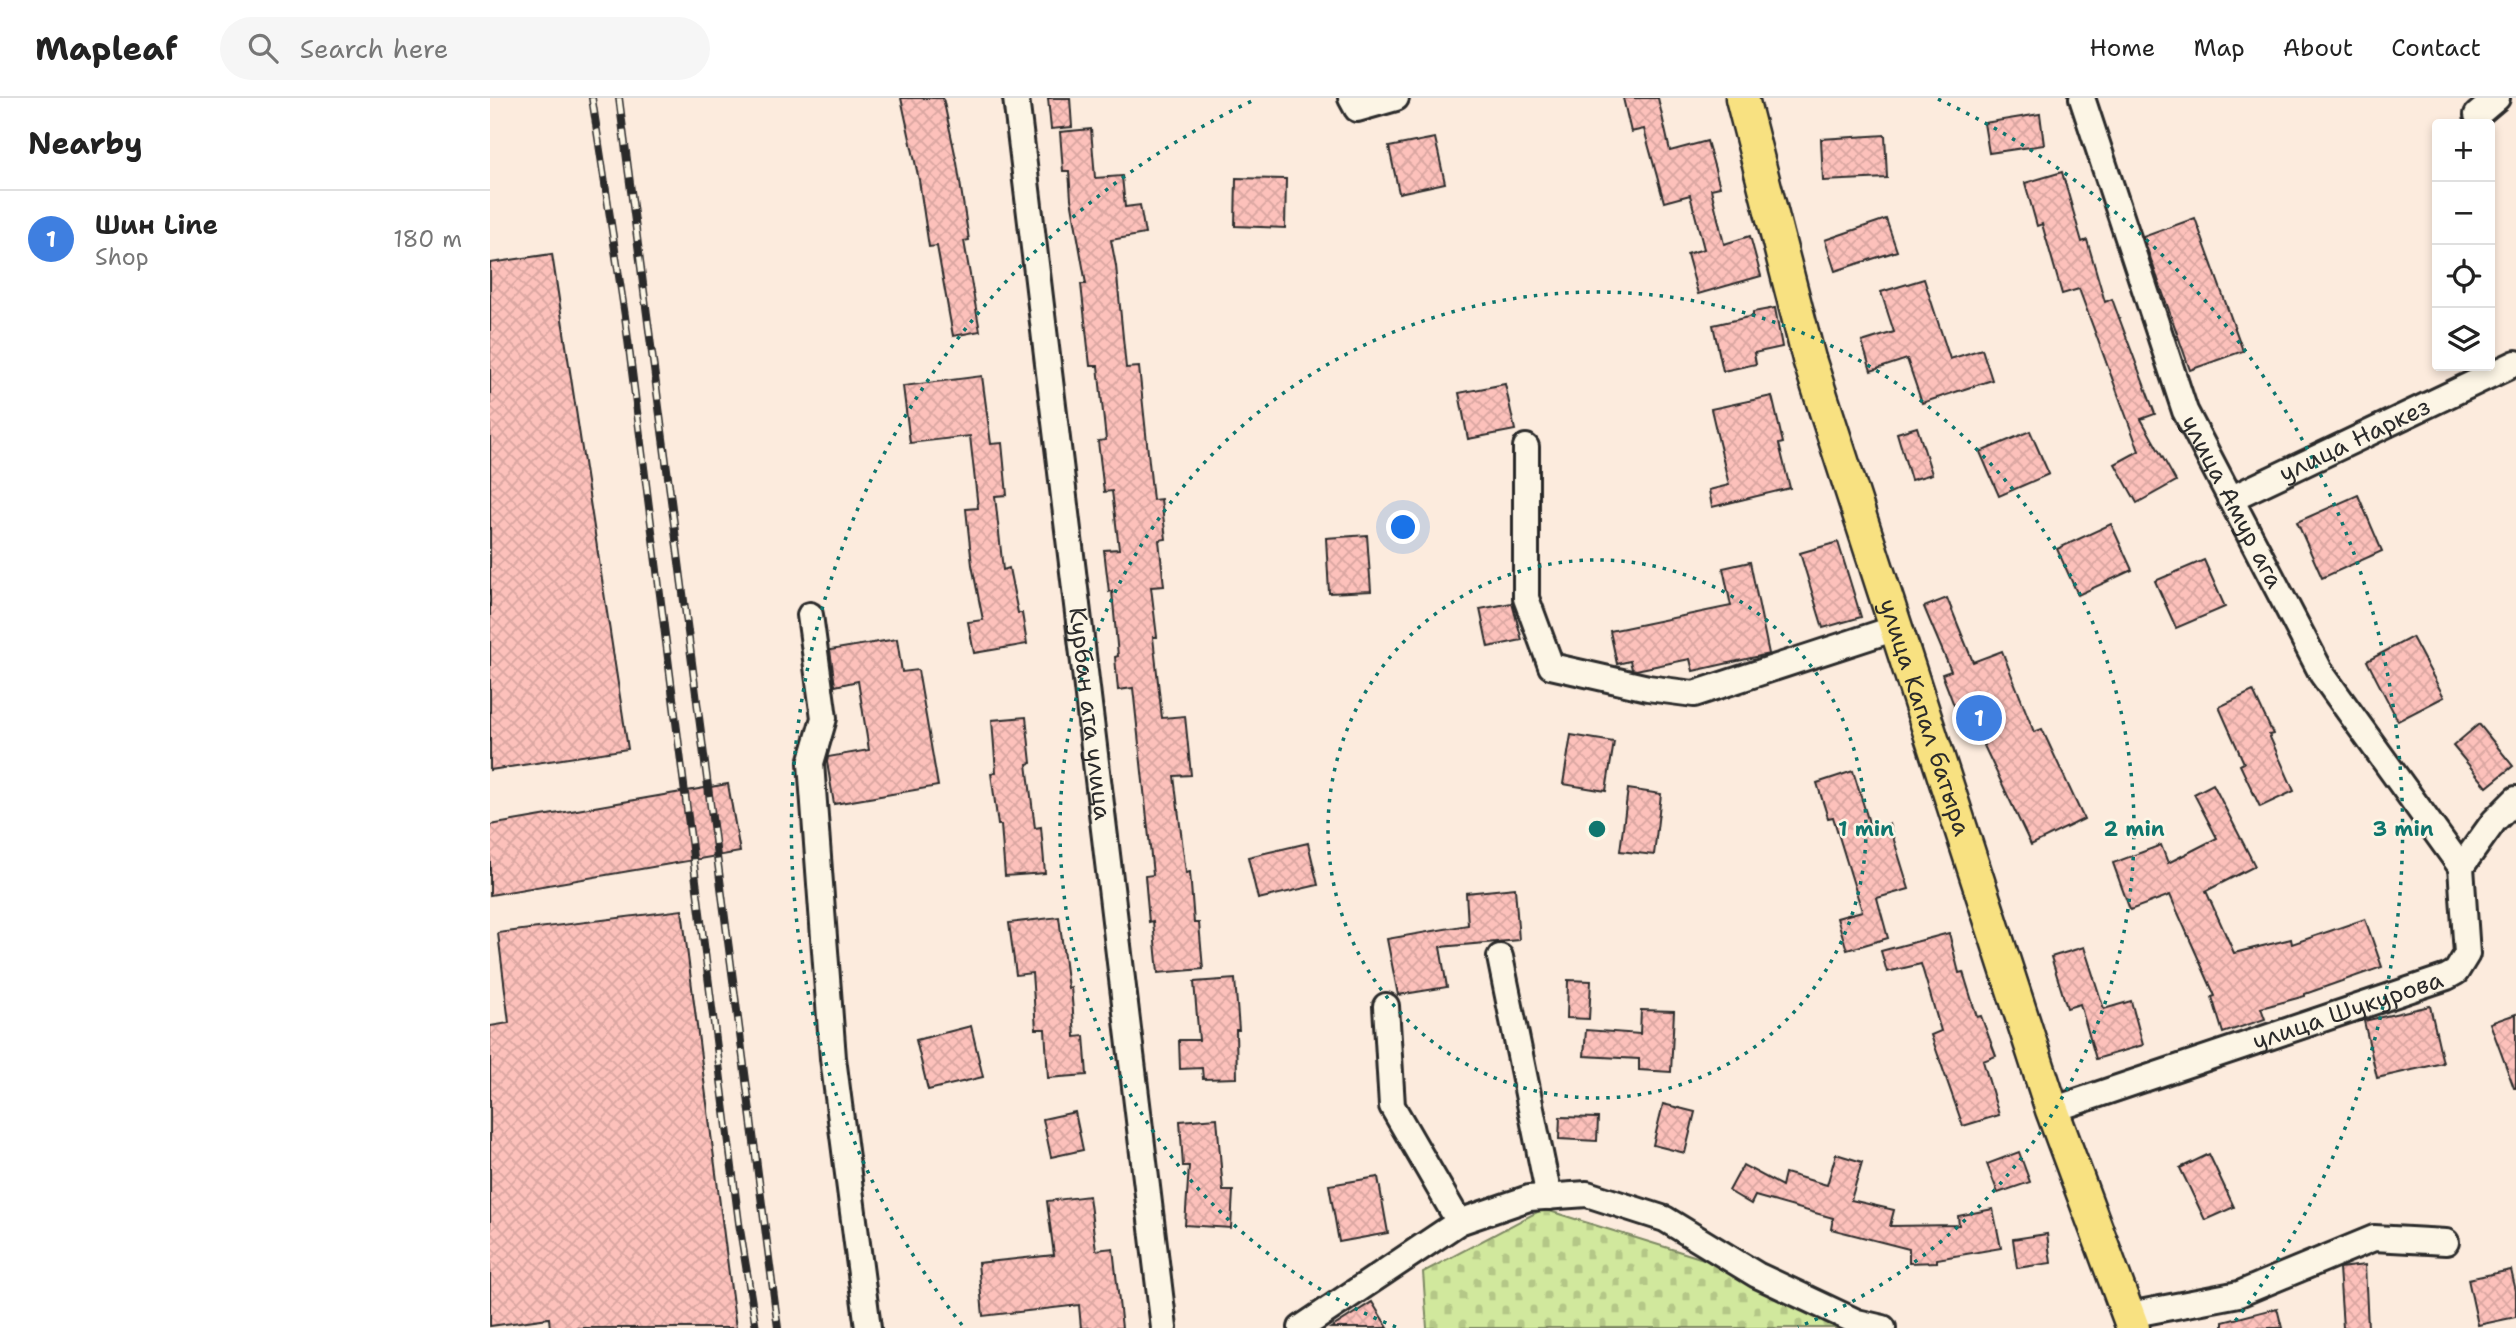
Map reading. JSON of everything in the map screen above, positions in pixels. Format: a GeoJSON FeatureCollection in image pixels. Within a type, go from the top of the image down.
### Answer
{"type":"FeatureCollection","features":[{"type":"Feature","properties":{"kind":"main road","name":"улица Капал батыра"},"geometry":{"type":"LineString","coordinates":[[1742,98],[1809,359],[2052,1110],[2131,1322]]}},
{"type":"Feature","properties":{"kind":"street","name":"Курбан ата улица"},"geometry":{"type":"LineString","coordinates":[[1016,98],[1164,1328]]}},
{"type":"Feature","properties":{"kind":"street"},"geometry":{"type":"LineString","coordinates":[[1351,98],[1357,109],[1396,98]]}},
{"type":"Feature","properties":{"kind":"street","name":"улица Амур ага"},"geometry":{"type":"LineString","coordinates":[[2082,98],[2185,411],[2322,674],[2461,867]]}},
{"type":"Feature","properties":{"kind":"street"},"geometry":{"type":"LineString","coordinates":[[2477,115],[2497,98]]}},
{"type":"Feature","properties":{"kind":"street","name":"улица Наркез"},"geometry":{"type":"LineString","coordinates":[[2231,499],[2516,363]]}},
{"type":"Feature","properties":{"kind":"street"},"geometry":{"type":"LineString","coordinates":[[1526,447],[1525,598],[1551,666],[1647,688],[1694,694],[1896,628]]}},
{"type":"Feature","properties":{"kind":"street"},"geometry":{"type":"LineString","coordinates":[[810,615],[824,718],[811,763],[833,1058],[868,1328]]}},
{"type":"Feature","properties":{"kind":"street"},"geometry":{"type":"LineString","coordinates":[[2461,867],[2494,821],[2516,799]]}},
{"type":"Feature","properties":{"kind":"street","name":"улица Шукурова"},"geometry":{"type":"LineString","coordinates":[[2052,1110],[2456,972],[2467,954],[2461,867]]}},
{"type":"Feature","properties":{"kind":"street"},"geometry":{"type":"LineString","coordinates":[[1500,957],[1549,1197]]}},
{"type":"Feature","properties":{"kind":"street"},"geometry":{"type":"LineString","coordinates":[[1387,1006],[1392,1105],[1459,1222]]}},
{"type":"Feature","properties":{"kind":"street"},"geometry":{"type":"LineString","coordinates":[[1301,1328],[1459,1222],[1529,1198],[1587,1194],[1665,1219],[1757,1275],[1857,1322],[1883,1328]]}},
{"type":"Feature","properties":{"kind":"street"},"geometry":{"type":"LineString","coordinates":[[2131,1322],[2239,1294],[2374,1238],[2446,1242]]}},
{"type":"Feature","properties":{"kind":"green space"},"geometry":{"type":"Polygon","coordinates":[[[1543,1209],[1710,1261],[1850,1328],[1427,1328],[1423,1272],[1543,1209]]]}},
{"type":"Feature","properties":{"kind":"building"},"geometry":{"type":"Polygon","coordinates":[[[901,98],[943,98],[957,163],[969,240],[964,241],[980,331],[953,336],[937,246],[929,247],[919,180],[901,98]]]}},
{"type":"Feature","properties":{"kind":"building"},"geometry":{"type":"Polygon","coordinates":[[[1048,98],[1070,98],[1072,127],[1051,129],[1048,98]]]}},
{"type":"Feature","properties":{"kind":"building"},"geometry":{"type":"Polygon","coordinates":[[[1623,98],[1658,98],[1670,151],[1707,141],[1720,187],[1711,189],[1724,244],[1750,236],[1761,276],[1698,294],[1687,254],[1704,249],[1690,195],[1664,202],[1644,129],[1631,132],[1623,98]]]}},
{"type":"Feature","properties":{"kind":"building"},"geometry":{"type":"Polygon","coordinates":[[[2040,114],[2044,145],[1989,153],[1984,123],[2040,114]]]}},
{"type":"Feature","properties":{"kind":"building"},"geometry":{"type":"Polygon","coordinates":[[[1091,129],[1095,178],[1122,176],[1125,207],[1140,205],[1145,234],[1111,240],[1126,368],[1139,367],[1153,500],[1161,499],[1166,539],[1159,540],[1164,586],[1151,587],[1157,637],[1153,637],[1162,718],[1185,716],[1191,775],[1174,776],[1186,873],[1190,872],[1194,923],[1199,923],[1203,969],[1158,973],[1153,921],[1149,922],[1145,876],[1153,875],[1133,688],[1118,690],[1112,591],[1109,592],[1104,550],[1119,549],[1112,491],[1104,492],[1098,441],[1106,440],[1098,366],[1090,366],[1081,284],[1086,284],[1071,199],[1069,171],[1063,171],[1060,132],[1091,129]]]}},
{"type":"Feature","properties":{"kind":"building"},"geometry":{"type":"Polygon","coordinates":[[[1885,135],[1887,178],[1823,181],[1821,139],[1885,135]]]}},
{"type":"Feature","properties":{"kind":"building"},"geometry":{"type":"Polygon","coordinates":[[[1435,138],[1445,183],[1399,193],[1389,147],[1435,138]]]}},
{"type":"Feature","properties":{"kind":"building"},"geometry":{"type":"Polygon","coordinates":[[[2062,172],[2082,242],[2087,240],[2105,302],[2112,299],[2155,414],[2141,419],[2176,481],[2137,503],[2115,464],[2139,451],[2079,289],[2062,294],[2042,224],[2037,226],[2025,183],[2062,172]]]}},
{"type":"Feature","properties":{"kind":"building"},"geometry":{"type":"Polygon","coordinates":[[[1236,178],[1286,179],[1285,228],[1235,226],[1236,178]]]}},
{"type":"Feature","properties":{"kind":"building"},"geometry":{"type":"Polygon","coordinates":[[[2195,218],[2243,351],[2190,370],[2143,237],[2195,218]]]}},
{"type":"Feature","properties":{"kind":"building"},"geometry":{"type":"Polygon","coordinates":[[[1886,219],[1897,251],[1835,271],[1825,240],[1886,219]]]}},
{"type":"Feature","properties":{"kind":"building"},"geometry":{"type":"Polygon","coordinates":[[[552,254],[628,749],[490,770],[490,263],[552,254]]]}},
{"type":"Feature","properties":{"kind":"building"},"geometry":{"type":"Polygon","coordinates":[[[1924,279],[1950,359],[1982,349],[1992,380],[1922,403],[1907,359],[1871,371],[1862,342],[1894,332],[1881,292],[1924,279]]]}},
{"type":"Feature","properties":{"kind":"building"},"geometry":{"type":"Polygon","coordinates":[[[1775,308],[1782,347],[1754,353],[1756,364],[1723,371],[1713,325],[1775,308]]]}},
{"type":"Feature","properties":{"kind":"building"},"geometry":{"type":"Polygon","coordinates":[[[982,376],[991,444],[1002,443],[1007,495],[995,496],[1003,570],[1009,568],[1018,613],[1022,613],[1027,644],[974,653],[968,622],[983,620],[972,565],[966,509],[978,508],[970,436],[910,443],[903,386],[982,376]]]}},
{"type":"Feature","properties":{"kind":"building"},"geometry":{"type":"Polygon","coordinates":[[[1505,384],[1515,430],[1468,439],[1459,393],[1505,384]]]}},
{"type":"Feature","properties":{"kind":"building"},"geometry":{"type":"Polygon","coordinates":[[[1772,396],[1783,443],[1779,444],[1790,488],[1712,507],[1709,490],[1729,485],[1711,409],[1772,396]]]}},
{"type":"Feature","properties":{"kind":"building"},"geometry":{"type":"Polygon","coordinates":[[[1917,427],[1932,474],[1911,480],[1897,433],[1917,427]]]}},
{"type":"Feature","properties":{"kind":"building"},"geometry":{"type":"Polygon","coordinates":[[[2030,431],[2049,474],[1999,496],[1980,452],[2030,431]]]}},
{"type":"Feature","properties":{"kind":"building"},"geometry":{"type":"Polygon","coordinates":[[[2358,495],[2382,551],[2322,578],[2297,522],[2358,495]]]}},
{"type":"Feature","properties":{"kind":"building"},"geometry":{"type":"Polygon","coordinates":[[[2111,524],[2132,570],[2078,595],[2057,549],[2111,524]]]}},
{"type":"Feature","properties":{"kind":"building"},"geometry":{"type":"Polygon","coordinates":[[[1367,535],[1371,591],[1329,593],[1326,538],[1367,535]]]}},
{"type":"Feature","properties":{"kind":"building"},"geometry":{"type":"Polygon","coordinates":[[[1838,542],[1861,617],[1823,628],[1800,553],[1838,542]]]}},
{"type":"Feature","properties":{"kind":"building"},"geometry":{"type":"Polygon","coordinates":[[[2204,560],[2225,607],[2176,628],[2155,581],[2204,560]]]}},
{"type":"Feature","properties":{"kind":"building"},"geometry":{"type":"Polygon","coordinates":[[[1750,562],[1769,654],[1693,671],[1690,659],[1636,670],[1632,669],[1630,661],[1617,664],[1610,631],[1731,606],[1723,568],[1750,562]]]}},
{"type":"Feature","properties":{"kind":"building"},"geometry":{"type":"Polygon","coordinates":[[[1947,598],[1973,662],[2002,651],[2034,732],[2042,729],[2084,819],[2031,845],[1979,735],[1967,739],[1942,674],[1951,671],[1924,607],[1947,598]]]}},
{"type":"Feature","properties":{"kind":"building"},"geometry":{"type":"Polygon","coordinates":[[[1512,603],[1522,640],[1488,647],[1480,609],[1512,603]]]}},
{"type":"Feature","properties":{"kind":"building"},"geometry":{"type":"Polygon","coordinates":[[[2412,637],[2444,697],[2398,721],[2367,661],[2412,637]]]}},
{"type":"Feature","properties":{"kind":"building"},"geometry":{"type":"Polygon","coordinates":[[[897,639],[902,672],[918,670],[938,786],[834,804],[828,757],[869,750],[858,681],[835,686],[830,650],[897,639]]]}},
{"type":"Feature","properties":{"kind":"building"},"geometry":{"type":"Polygon","coordinates":[[[2253,691],[2273,734],[2269,735],[2294,791],[2260,807],[2240,765],[2244,763],[2219,707],[2253,691]]]}},
{"type":"Feature","properties":{"kind":"building"},"geometry":{"type":"Polygon","coordinates":[[[1026,717],[1031,763],[1027,764],[1035,828],[1041,827],[1045,873],[1005,876],[1001,825],[998,825],[991,773],[996,772],[992,720],[1026,717]]]}},
{"type":"Feature","properties":{"kind":"building"},"geometry":{"type":"Polygon","coordinates":[[[2479,724],[2513,766],[2487,787],[2453,746],[2479,724]]]}},
{"type":"Feature","properties":{"kind":"building"},"geometry":{"type":"Polygon","coordinates":[[[1571,735],[1614,742],[1606,791],[1563,784],[1571,735]]]}},
{"type":"Feature","properties":{"kind":"building"},"geometry":{"type":"Polygon","coordinates":[[[1853,771],[1871,829],[1889,824],[1909,889],[1877,898],[1888,938],[1847,950],[1837,918],[1862,911],[1833,817],[1828,818],[1817,783],[1853,771]]]}},
{"type":"Feature","properties":{"kind":"building"},"geometry":{"type":"Polygon","coordinates":[[[728,784],[740,852],[490,895],[490,825],[728,784]]]}},
{"type":"Feature","properties":{"kind":"building"},"geometry":{"type":"Polygon","coordinates":[[[2213,784],[2255,866],[2206,891],[2234,953],[2291,939],[2292,944],[2365,919],[2382,967],[2305,996],[2261,1008],[2265,1019],[2223,1033],[2212,997],[2215,996],[2170,895],[2130,910],[2113,863],[2161,845],[2168,863],[2217,838],[2194,794],[2213,784]]]}},
{"type":"Feature","properties":{"kind":"building"},"geometry":{"type":"Polygon","coordinates":[[[1628,789],[1661,794],[1654,855],[1620,851],[1628,789]]]}},
{"type":"Feature","properties":{"kind":"building"},"geometry":{"type":"Polygon","coordinates":[[[1308,843],[1318,885],[1258,899],[1248,857],[1308,843]]]}},
{"type":"Feature","properties":{"kind":"building"},"geometry":{"type":"Polygon","coordinates":[[[1515,888],[1519,940],[1440,947],[1447,987],[1398,995],[1387,939],[1468,925],[1466,893],[1515,888]]]}},
{"type":"Feature","properties":{"kind":"building"},"geometry":{"type":"Polygon","coordinates":[[[682,910],[736,1328],[550,1328],[549,1318],[490,1326],[490,1026],[509,1023],[498,933],[682,910]]]}},
{"type":"Feature","properties":{"kind":"building"},"geometry":{"type":"Polygon","coordinates":[[[1059,917],[1068,988],[1071,987],[1075,1037],[1084,1036],[1087,1075],[1048,1078],[1045,1029],[1036,1029],[1032,973],[1016,975],[1009,923],[1059,917]]]}},
{"type":"Feature","properties":{"kind":"building"},"geometry":{"type":"Polygon","coordinates":[[[1949,933],[1959,973],[1963,972],[1977,1017],[1981,1016],[1996,1056],[1983,1061],[1999,1115],[1963,1126],[1931,1035],[1941,1031],[1921,964],[1887,972],[1881,951],[1949,933]]]}},
{"type":"Feature","properties":{"kind":"building"},"geometry":{"type":"Polygon","coordinates":[[[2084,947],[2104,1009],[2131,1001],[2143,1045],[2096,1059],[2080,1004],[2067,1008],[2051,957],[2084,947]]]}},
{"type":"Feature","properties":{"kind":"building"},"geometry":{"type":"Polygon","coordinates":[[[1235,979],[1239,1030],[1236,1030],[1237,1078],[1203,1079],[1202,1068],[1180,1069],[1179,1040],[1199,1040],[1194,982],[1235,979]]]}},
{"type":"Feature","properties":{"kind":"building"},"geometry":{"type":"Polygon","coordinates":[[[1568,980],[1591,981],[1589,1019],[1567,1018],[1568,980]]]}},
{"type":"Feature","properties":{"kind":"building"},"geometry":{"type":"Polygon","coordinates":[[[2430,1006],[2443,1063],[2377,1078],[2364,1021],[2430,1006]]]}},
{"type":"Feature","properties":{"kind":"building"},"geometry":{"type":"Polygon","coordinates":[[[1641,1010],[1674,1011],[1671,1072],[1639,1070],[1639,1059],[1584,1056],[1586,1030],[1640,1034],[1641,1010]]]}},
{"type":"Feature","properties":{"kind":"building"},"geometry":{"type":"Polygon","coordinates":[[[2516,1014],[2516,1088],[2514,1088],[2490,1023],[2516,1014]]]}},
{"type":"Feature","properties":{"kind":"building"},"geometry":{"type":"Polygon","coordinates":[[[971,1026],[983,1077],[928,1090],[916,1040],[971,1026]]]}},
{"type":"Feature","properties":{"kind":"building"},"geometry":{"type":"Polygon","coordinates":[[[1663,1104],[1695,1112],[1685,1153],[1653,1145],[1663,1104]]]}},
{"type":"Feature","properties":{"kind":"building"},"geometry":{"type":"Polygon","coordinates":[[[1075,1112],[1083,1150],[1051,1157],[1043,1119],[1075,1112]]]}},
{"type":"Feature","properties":{"kind":"building"},"geometry":{"type":"Polygon","coordinates":[[[1560,1117],[1598,1118],[1597,1141],[1559,1139],[1560,1117]]]}},
{"type":"Feature","properties":{"kind":"building"},"geometry":{"type":"Polygon","coordinates":[[[1217,1118],[1223,1191],[1233,1191],[1231,1228],[1185,1225],[1189,1166],[1183,1166],[1180,1121],[1217,1118]]]}},
{"type":"Feature","properties":{"kind":"building"},"geometry":{"type":"Polygon","coordinates":[[[2019,1152],[2030,1182],[1998,1193],[1987,1164],[2019,1152]]]}},
{"type":"Feature","properties":{"kind":"building"},"geometry":{"type":"Polygon","coordinates":[[[1836,1154],[1862,1162],[1851,1200],[1894,1210],[1890,1226],[1959,1225],[1958,1216],[1993,1209],[2001,1248],[1937,1259],[1937,1262],[1909,1263],[1909,1249],[1831,1229],[1833,1218],[1755,1196],[1751,1204],[1729,1191],[1743,1165],[1782,1186],[1785,1173],[1827,1185],[1836,1154]]]}},
{"type":"Feature","properties":{"kind":"building"},"geometry":{"type":"Polygon","coordinates":[[[2209,1154],[2234,1207],[2205,1220],[2180,1168],[2209,1154]]]}},
{"type":"Feature","properties":{"kind":"building"},"geometry":{"type":"Polygon","coordinates":[[[1378,1177],[1388,1233],[1339,1242],[1329,1185],[1378,1177]]]}},
{"type":"Feature","properties":{"kind":"building"},"geometry":{"type":"Polygon","coordinates":[[[1089,1196],[1096,1250],[1113,1248],[1122,1328],[1081,1328],[1079,1305],[983,1316],[978,1263],[1054,1255],[1047,1201],[1089,1196]]]}},
{"type":"Feature","properties":{"kind":"building"},"geometry":{"type":"Polygon","coordinates":[[[2047,1234],[2051,1263],[2017,1268],[2013,1239],[2047,1234]]]}},
{"type":"Feature","properties":{"kind":"building"},"geometry":{"type":"Polygon","coordinates":[[[2365,1265],[2368,1328],[2343,1328],[2339,1268],[2365,1265]]]}},
{"type":"Feature","properties":{"kind":"building"},"geometry":{"type":"Polygon","coordinates":[[[2511,1270],[2516,1291],[2516,1317],[2478,1325],[2468,1279],[2511,1270]]]}},
{"type":"Feature","properties":{"kind":"building"},"geometry":{"type":"Polygon","coordinates":[[[1372,1302],[1388,1328],[1331,1328],[1372,1302]]]}},
{"type":"Feature","properties":{"kind":"building"},"geometry":{"type":"Polygon","coordinates":[[[2277,1308],[2282,1328],[2223,1328],[2223,1322],[2277,1308]]]}},
{"type":"Feature","properties":{"kind":"railway"},"geometry":{"type":"LineString","coordinates":[[592,98],[625,316],[739,1223],[756,1328]]}},
{"type":"Feature","properties":{"kind":"railway"},"geometry":{"type":"LineString","coordinates":[[619,98],[778,1328]]}},
{"type":"Feature","properties":{"kind":"place","name":"Шин Line"},"geometry":{"type":"Point","coordinates":[1979,718]}}]}
